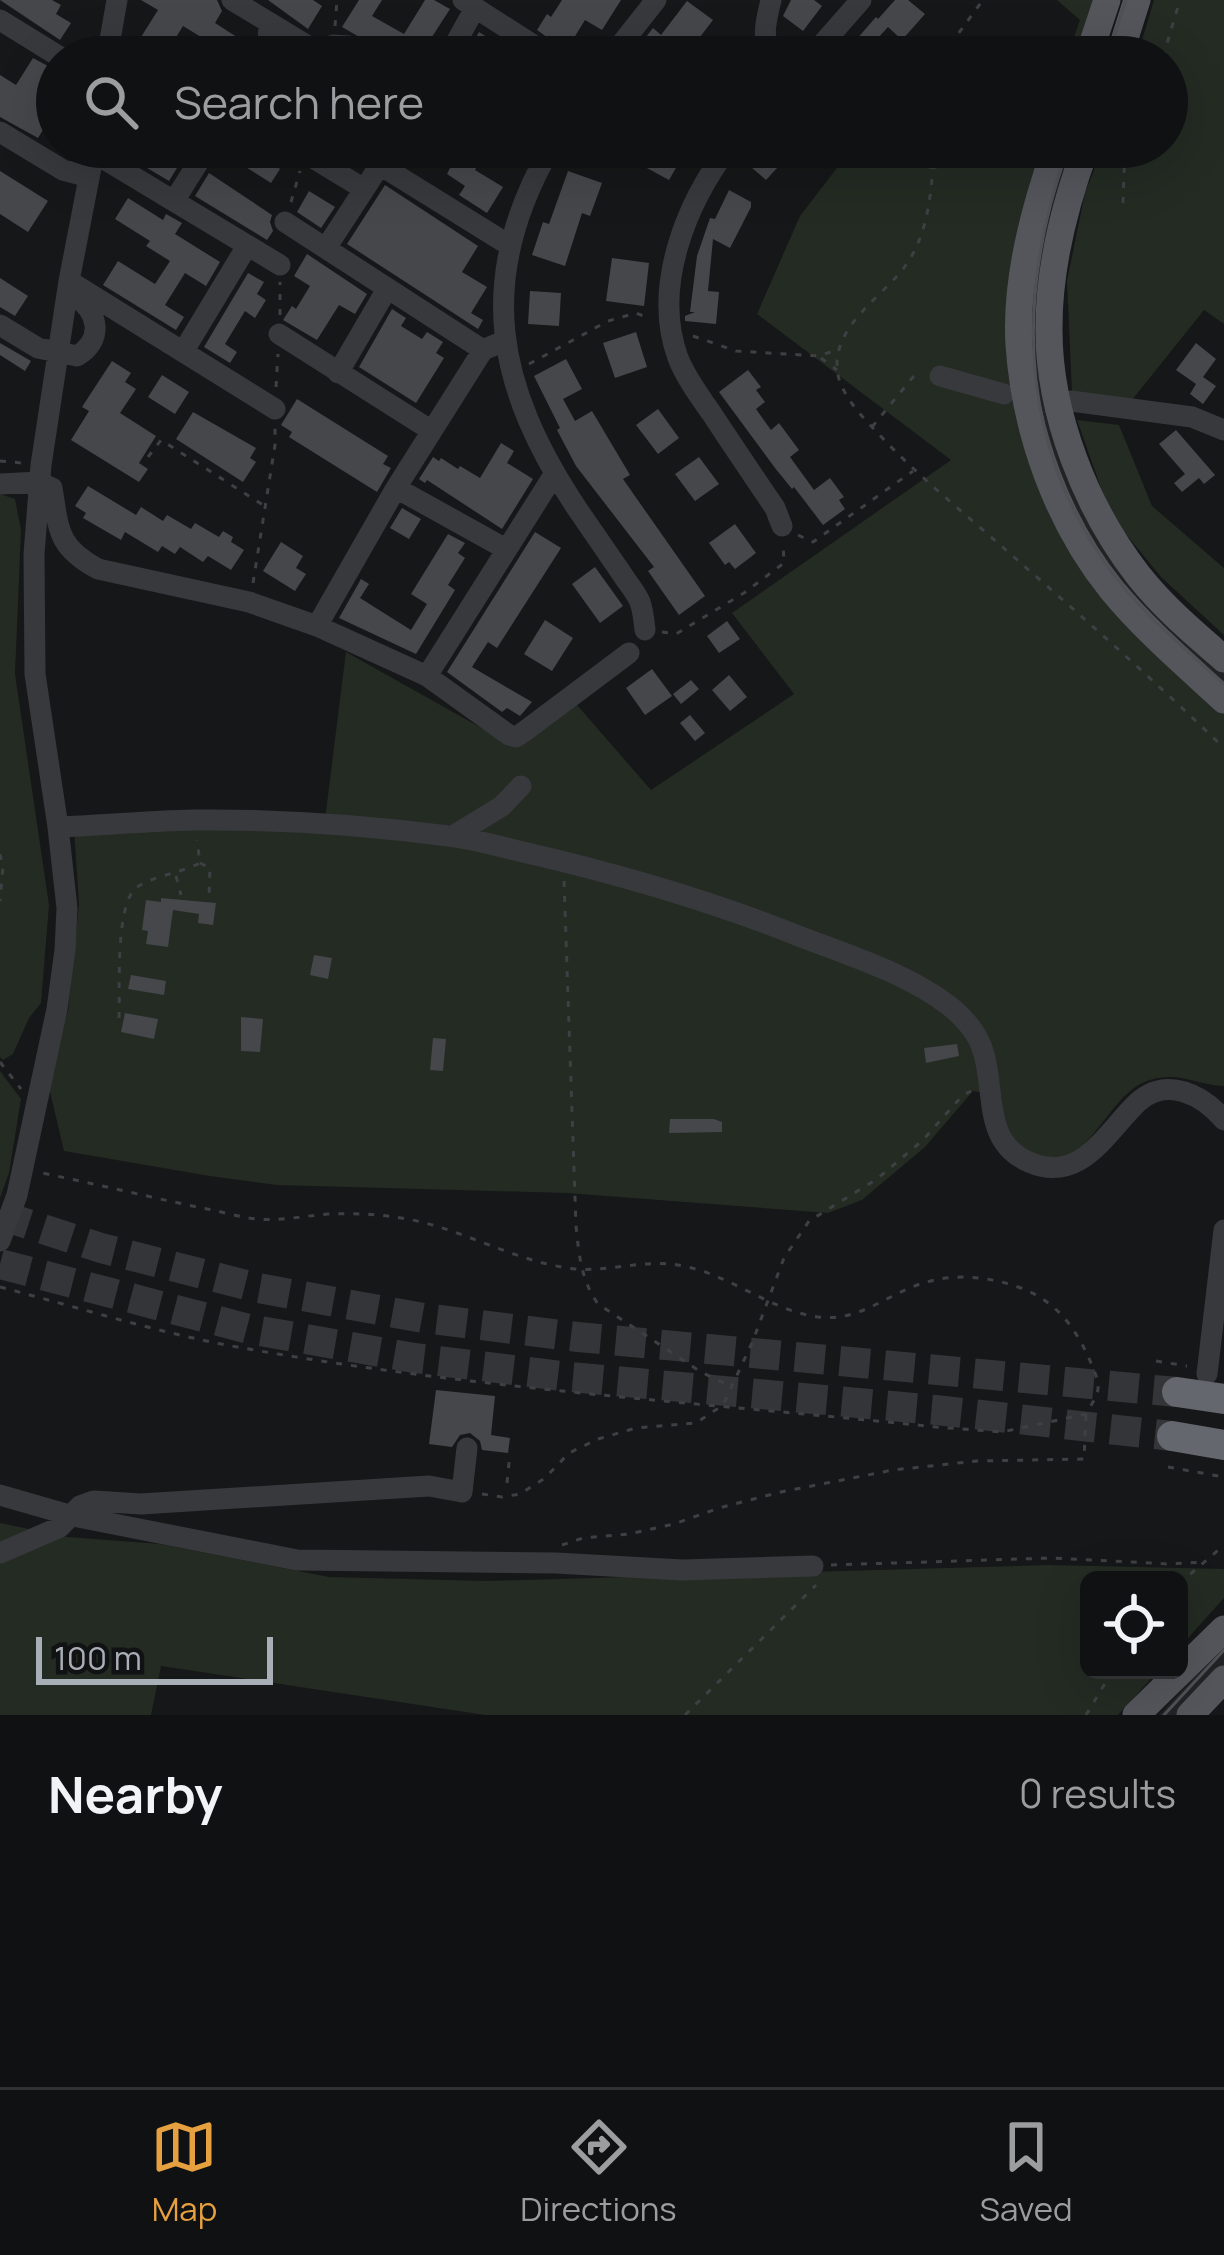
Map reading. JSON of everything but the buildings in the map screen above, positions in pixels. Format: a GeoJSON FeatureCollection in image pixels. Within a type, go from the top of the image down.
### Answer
{"type":"FeatureCollection","features":[{"type":"Feature","properties":{"kind":"highway"},"geometry":{"type":"LineString","coordinates":[[1178,1392],[1215,1387]]}},
{"type":"Feature","properties":{"kind":"highway"},"geometry":{"type":"LineString","coordinates":[[1172,1436],[1224,1445]]}},
{"type":"Feature","properties":{"kind":"main road"},"geometry":{"type":"LineString","coordinates":[[1095,36],[1107,0]]}},
{"type":"Feature","properties":{"kind":"main road"},"geometry":{"type":"LineString","coordinates":[[1126,36],[1137,0]]}},
{"type":"Feature","properties":{"kind":"main road"},"geometry":{"type":"LineString","coordinates":[[1049,168],[1034,218],[1019,341],[1027,404],[1043,464],[1066,519],[1110,588],[1224,700]]}},
{"type":"Feature","properties":{"kind":"main road"},"geometry":{"type":"LineString","coordinates":[[1079,168],[1053,270],[1048,330],[1055,388],[1072,454],[1091,501],[1139,576],[1224,659]]}},
{"type":"Feature","properties":{"kind":"main road"},"geometry":{"type":"LineString","coordinates":[[1136,1715],[1224,1629]]}},
{"type":"Feature","properties":{"kind":"main road"},"geometry":{"type":"LineString","coordinates":[[1190,1715],[1224,1679]]}},
{"type":"Feature","properties":{"kind":"street"},"geometry":{"type":"LineString","coordinates":[[111,36],[117,0]]}},
{"type":"Feature","properties":{"kind":"street"},"geometry":{"type":"LineString","coordinates":[[232,0],[296,36]]}},
{"type":"Feature","properties":{"kind":"street"},"geometry":{"type":"LineString","coordinates":[[628,36],[656,0]]}},
{"type":"Feature","properties":{"kind":"street"},"geometry":{"type":"LineString","coordinates":[[765,36],[771,0]]}},
{"type":"Feature","properties":{"kind":"street"},"geometry":{"type":"LineString","coordinates":[[829,36],[860,0]]}},
{"type":"Feature","properties":{"kind":"street"},"geometry":{"type":"LineString","coordinates":[[456,36],[469,4],[519,36]]}},
{"type":"Feature","properties":{"kind":"street"},"geometry":{"type":"LineString","coordinates":[[0,20],[36,42]]}},
{"type":"Feature","properties":{"kind":"street"},"geometry":{"type":"LineString","coordinates":[[268,36],[269,24]]}},
{"type":"Feature","properties":{"kind":"street"},"geometry":{"type":"LineString","coordinates":[[0,132],[36,154]]}},
{"type":"Feature","properties":{"kind":"street"},"geometry":{"type":"LineString","coordinates":[[60,168],[89,177]]}},
{"type":"Feature","properties":{"kind":"street"},"geometry":{"type":"LineString","coordinates":[[0,1241],[11,1217],[37,1108],[64,950],[67,908],[35,674],[34,554],[39,482],[91,168]]}},
{"type":"Feature","properties":{"kind":"street"},"geometry":{"type":"LineString","coordinates":[[122,168],[280,265]]}},
{"type":"Feature","properties":{"kind":"street"},"geometry":{"type":"LineString","coordinates":[[174,201],[195,168]]}},
{"type":"Feature","properties":{"kind":"street"},"geometry":{"type":"LineString","coordinates":[[331,168],[364,189]]}},
{"type":"Feature","properties":{"kind":"street"},"geometry":{"type":"LineString","coordinates":[[326,248],[378,168]]}},
{"type":"Feature","properties":{"kind":"street"},"geometry":{"type":"LineString","coordinates":[[385,168],[509,244]]}},
{"type":"Feature","properties":{"kind":"street"},"geometry":{"type":"LineString","coordinates":[[316,626],[432,431],[494,346],[509,244],[541,168]]}},
{"type":"Feature","properties":{"kind":"street"},"geometry":{"type":"LineString","coordinates":[[714,168],[676,252],[669,294],[677,356],[782,526]]}},
{"type":"Feature","properties":{"kind":"street"},"geometry":{"type":"LineString","coordinates":[[285,223],[387,289],[494,346],[555,472],[640,602],[645,630]]}},
{"type":"Feature","properties":{"kind":"street"},"geometry":{"type":"LineString","coordinates":[[183,352],[247,246]]}},
{"type":"Feature","properties":{"kind":"street"},"geometry":{"type":"LineString","coordinates":[[68,287],[275,409]]}},
{"type":"Feature","properties":{"kind":"street"},"geometry":{"type":"LineString","coordinates":[[0,325],[38,348],[77,356],[89,349],[95,318],[68,287]]}},
{"type":"Feature","properties":{"kind":"street"},"geometry":{"type":"LineString","coordinates":[[338,373],[387,289]]}},
{"type":"Feature","properties":{"kind":"street"},"geometry":{"type":"LineString","coordinates":[[279,334],[432,431]]}},
{"type":"Feature","properties":{"kind":"street"},"geometry":{"type":"LineString","coordinates":[[940,376],[1004,394]]}},
{"type":"Feature","properties":{"kind":"street"},"geometry":{"type":"LineString","coordinates":[[1071,401],[1192,417],[1224,430]]}},
{"type":"Feature","properties":{"kind":"street"},"geometry":{"type":"LineString","coordinates":[[427,676],[555,472]]}},
{"type":"Feature","properties":{"kind":"street"},"geometry":{"type":"LineString","coordinates":[[0,484],[39,482],[52,488],[62,541],[77,558],[98,569],[249,602],[316,626],[427,676],[509,735],[515,736],[629,653]]}},
{"type":"Feature","properties":{"kind":"street"},"geometry":{"type":"LineString","coordinates":[[396,488],[506,549]]}},
{"type":"Feature","properties":{"kind":"street"},"geometry":{"type":"LineString","coordinates":[[453,836],[502,806],[521,786]]}},
{"type":"Feature","properties":{"kind":"street"},"geometry":{"type":"LineString","coordinates":[[58,827],[195,820],[330,824],[453,836],[665,888],[758,920],[910,983],[952,1008],[974,1031],[984,1053],[992,1116],[1001,1140],[1032,1164],[1058,1167],[1076,1161],[1098,1149],[1142,1098],[1168,1090],[1191,1092],[1224,1120]]}},
{"type":"Feature","properties":{"kind":"street"},"geometry":{"type":"LineString","coordinates":[[1215,1387],[1224,1230]]}},
{"type":"Feature","properties":{"kind":"street"},"geometry":{"type":"LineString","coordinates":[[0,1553],[60,1528],[80,1506],[94,1502],[162,1503],[429,1486],[462,1492],[467,1448]]}},
{"type":"Feature","properties":{"kind":"street"},"geometry":{"type":"LineString","coordinates":[[0,1495],[73,1516],[297,1560],[556,1563],[682,1570],[813,1566]]}},
{"type":"Feature","properties":{"kind":"path"},"geometry":{"type":"LineString","coordinates":[[956,36],[983,0]]}},
{"type":"Feature","properties":{"kind":"path"},"geometry":{"type":"LineString","coordinates":[[1169,36],[1180,0]]}},
{"type":"Feature","properties":{"kind":"path"},"geometry":{"type":"LineString","coordinates":[[285,223],[300,168]]}},
{"type":"Feature","properties":{"kind":"path"},"geometry":{"type":"LineString","coordinates":[[837,370],[839,349],[849,328],[905,266],[917,244],[929,211],[931,168]]}},
{"type":"Feature","properties":{"kind":"path"},"geometry":{"type":"LineString","coordinates":[[1123,203],[1124,168]]}},
{"type":"Feature","properties":{"kind":"path"},"geometry":{"type":"LineString","coordinates":[[249,602],[275,445],[280,265]]}},
{"type":"Feature","properties":{"kind":"path"},"geometry":{"type":"LineString","coordinates":[[511,373],[608,322],[636,314],[736,351],[819,356],[839,349]]}},
{"type":"Feature","properties":{"kind":"path"},"geometry":{"type":"LineString","coordinates":[[819,356],[837,370],[872,428],[915,470],[1224,748]]}},
{"type":"Feature","properties":{"kind":"path"},"geometry":{"type":"LineString","coordinates":[[872,428],[913,377]]}},
{"type":"Feature","properties":{"kind":"path"},"geometry":{"type":"LineString","coordinates":[[148,457],[160,440],[267,507]]}},
{"type":"Feature","properties":{"kind":"path"},"geometry":{"type":"LineString","coordinates":[[812,542],[915,470]]}},
{"type":"Feature","properties":{"kind":"path"},"geometry":{"type":"LineString","coordinates":[[676,634],[784,563]]}},
{"type":"Feature","properties":{"kind":"path"},"geometry":{"type":"LineString","coordinates":[[195,820],[200,863]]}},
{"type":"Feature","properties":{"kind":"path"},"geometry":{"type":"LineString","coordinates":[[0,854],[0,901]]}},
{"type":"Feature","properties":{"kind":"path"},"geometry":{"type":"LineString","coordinates":[[563,862],[580,1269],[598,1304],[730,1386]]}},
{"type":"Feature","properties":{"kind":"path"},"geometry":{"type":"LineString","coordinates":[[119,1018],[126,899],[153,878],[200,863]]}},
{"type":"Feature","properties":{"kind":"path"},"geometry":{"type":"LineString","coordinates":[[200,863],[210,868],[208,898]]}},
{"type":"Feature","properties":{"kind":"path"},"geometry":{"type":"LineString","coordinates":[[176,874],[181,895]]}},
{"type":"Feature","properties":{"kind":"path"},"geometry":{"type":"LineString","coordinates":[[0,1062],[37,1108]]}},
{"type":"Feature","properties":{"kind":"path"},"geometry":{"type":"LineString","coordinates":[[462,1492],[520,1494],[545,1478],[568,1453],[598,1439],[636,1428],[697,1423],[723,1405],[784,1258],[809,1221],[877,1179],[923,1140],[962,1096],[988,1080]]}},
{"type":"Feature","properties":{"kind":"path"},"geometry":{"type":"LineString","coordinates":[[23,1169],[253,1219],[326,1214],[407,1219],[524,1259],[580,1269],[654,1261],[682,1266],[701,1270],[784,1310],[820,1317],[840,1318],[870,1310],[920,1284],[948,1278],[999,1281],[1025,1290],[1071,1324],[1097,1378],[1098,1390],[1086,1414],[1084,1459],[934,1463],[856,1476],[719,1508],[674,1525],[563,1543],[556,1563]]}},
{"type":"Feature","properties":{"kind":"path"},"geometry":{"type":"LineString","coordinates":[[0,1287],[216,1343],[459,1380],[1002,1432],[1086,1414]]}},
{"type":"Feature","properties":{"kind":"path"},"geometry":{"type":"LineString","coordinates":[[507,1483],[510,1453]]}},
{"type":"Feature","properties":{"kind":"path"},"geometry":{"type":"LineString","coordinates":[[1168,1467],[1224,1477]]}},
{"type":"Feature","properties":{"kind":"path"},"geometry":{"type":"LineString","coordinates":[[1188,1576],[1224,1545]]}},
{"type":"Feature","properties":{"kind":"path"},"geometry":{"type":"LineString","coordinates":[[685,1715],[818,1582],[813,1566],[1052,1558],[1204,1562]]}},
{"type":"Feature","properties":{"kind":"path"},"geometry":{"type":"LineString","coordinates":[[1086,1715],[1108,1679]]}},
{"type":"Feature","properties":{"kind":"shaded area"},"geometry":{"type":"Polygon","coordinates":[[[1057,0],[1098,0],[1087,36],[1074,36],[1080,20],[1057,0]]]}},
{"type":"Feature","properties":{"kind":"shaded area"},"geometry":{"type":"Polygon","coordinates":[[[1154,0],[1224,0],[1224,324],[1204,310],[1132,400],[1072,392],[1067,281],[1095,168],[1188,168],[1188,36],[1143,36],[1154,0]]]}},
{"type":"Feature","properties":{"kind":"shaded area"},"geometry":{"type":"Polygon","coordinates":[[[837,168],[1043,168],[1015,286],[1045,493],[1224,709],[1224,1086],[1179,1078],[1150,1080],[1121,1100],[1085,1143],[1056,1157],[1021,1146],[1007,1124],[1001,1096],[973,1091],[925,1147],[862,1200],[828,1213],[567,1193],[277,1185],[64,1151],[46,1075],[68,1011],[79,904],[74,829],[324,827],[346,652],[510,744],[577,705],[651,790],[794,694],[732,613],[951,460],[757,314],[800,216],[837,168]]]}},
{"type":"Feature","properties":{"kind":"shaded area"},"geometry":{"type":"Polygon","coordinates":[[[1058,168],[1073,168],[1053,237],[1074,481],[1224,669],[1224,689],[1114,581],[1059,487],[1030,376],[1033,263],[1058,168]]]}},
{"type":"Feature","properties":{"kind":"shaded area"},"geometry":{"type":"Polygon","coordinates":[[[1077,420],[1119,425],[1152,506],[1224,568],[1224,635],[1161,577],[1111,516],[1077,420]]]}},
{"type":"Feature","properties":{"kind":"shaded area"},"geometry":{"type":"Polygon","coordinates":[[[0,494],[15,499],[21,530],[15,674],[49,905],[41,1003],[13,1054],[3,1060],[0,1057],[0,494]]]}},
{"type":"Feature","properties":{"kind":"shaded area"},"geometry":{"type":"Polygon","coordinates":[[[0,1071],[21,1099],[9,1173],[0,1198],[0,1071]]]}},
{"type":"Feature","properties":{"kind":"shaded area"},"geometry":{"type":"Polygon","coordinates":[[[0,1523],[68,1537],[160,1544],[329,1577],[487,1581],[1049,1565],[1224,1569],[1224,1598],[1188,1638],[1188,1571],[1080,1571],[1080,1679],[1151,1679],[1118,1715],[485,1715],[161,1666],[151,1715],[0,1715],[0,1523]]]}},
{"type":"Feature","properties":{"kind":"shaded area"},"geometry":{"type":"Polygon","coordinates":[[[1224,1641],[1224,1668],[1181,1715],[1159,1715],[1219,1650],[1224,1641]]]}},
{"type":"Feature","properties":{"kind":"tunnel"},"geometry":{"type":"LineString","coordinates":[[0,1215],[101,1248],[258,1288],[423,1318],[578,1337],[1177,1392]]}},
{"type":"Feature","properties":{"kind":"tunnel"},"geometry":{"type":"LineString","coordinates":[[0,1264],[249,1329],[414,1358],[1172,1436]]}},
{"type":"Feature","properties":{"kind":"tram line"},"geometry":{"type":"LineString","coordinates":[[1114,36],[1126,0]]}},
{"type":"Feature","properties":{"kind":"tram line"},"geometry":{"type":"LineString","coordinates":[[1061,168],[1040,256],[1034,309],[1041,415],[1056,467],[1078,518],[1120,583],[1224,684]]}},
{"type":"Feature","properties":{"kind":"tram line"},"geometry":{"type":"LineString","coordinates":[[1164,1715],[1224,1650]]}}]}
